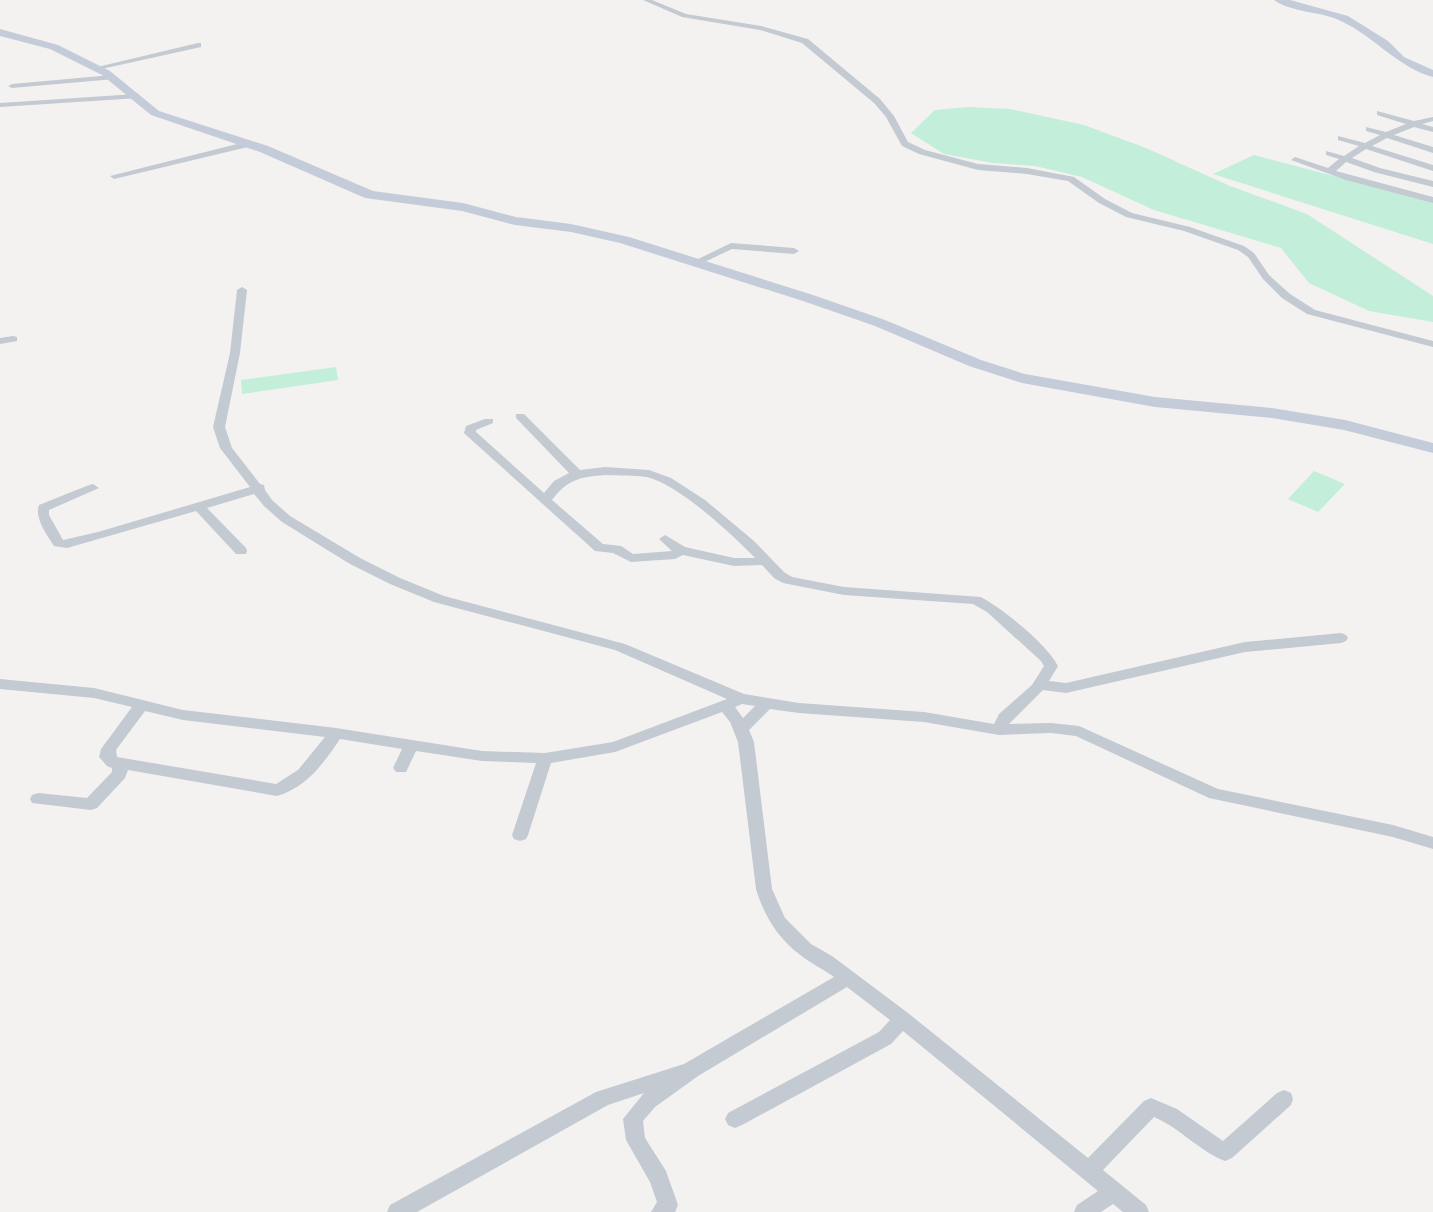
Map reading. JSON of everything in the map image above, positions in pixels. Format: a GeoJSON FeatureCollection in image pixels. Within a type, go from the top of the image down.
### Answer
{"type":"FeatureCollection","features":[{"type":"Feature","properties":{"kind":"street"},"geometry":{"type":"LineString","coordinates":[[646,0],[684,16],[760,28],[806,41],[877,101],[890,116],[905,144],[922,152],[978,167],[1027,171],[1071,179],[1101,201],[1129,215],[1187,229],[1240,248],[1251,255],[1266,277],[1286,296],[1311,312],[1433,344]]}},
{"type":"Feature","properties":{"kind":"street"},"geometry":{"type":"LineString","coordinates":[[1279,0],[1344,18],[1384,44],[1400,59],[1433,74]]}},
{"type":"Feature","properties":{"kind":"street"},"geometry":{"type":"LineString","coordinates":[[1,33],[54,47],[97,68],[161,115],[249,144],[370,195],[463,207],[516,221],[588,231],[880,323],[975,363],[1022,378],[1155,402],[1272,413],[1333,423],[1433,448]]}},
{"type":"Feature","properties":{"kind":"street"},"geometry":{"type":"LineString","coordinates":[[97,68],[198,45]]}},
{"type":"Feature","properties":{"kind":"street"},"geometry":{"type":"LineString","coordinates":[[12,86],[112,77]]}},
{"type":"Feature","properties":{"kind":"street"},"geometry":{"type":"LineString","coordinates":[[0,105],[136,96]]}},
{"type":"Feature","properties":{"kind":"street"},"geometry":{"type":"LineString","coordinates":[[1380,113],[1433,130]]}},
{"type":"Feature","properties":{"kind":"street"},"geometry":{"type":"LineString","coordinates":[[1329,172],[1343,159],[1387,136],[1414,124],[1433,119]]}},
{"type":"Feature","properties":{"kind":"street"},"geometry":{"type":"LineString","coordinates":[[1369,129],[1431,149]]}},
{"type":"Feature","properties":{"kind":"street"},"geometry":{"type":"LineString","coordinates":[[1341,138],[1429,166]]}},
{"type":"Feature","properties":{"kind":"street"},"geometry":{"type":"LineString","coordinates":[[114,176],[249,144]]}},
{"type":"Feature","properties":{"kind":"street"},"geometry":{"type":"LineString","coordinates":[[1371,184],[1377,170],[1417,146]]}},
{"type":"Feature","properties":{"kind":"street"},"geometry":{"type":"LineString","coordinates":[[1329,153],[1377,170],[1433,184]]}},
{"type":"Feature","properties":{"kind":"street"},"geometry":{"type":"LineString","coordinates":[[1295,160],[1329,172],[1433,200]]}},
{"type":"Feature","properties":{"kind":"street"},"geometry":{"type":"LineString","coordinates":[[1417,196],[1421,169],[1429,166]]}},
{"type":"Feature","properties":{"kind":"street"},"geometry":{"type":"LineString","coordinates":[[695,263],[731,246],[794,250]]}},
{"type":"Feature","properties":{"kind":"street"},"geometry":{"type":"LineString","coordinates":[[242,290],[234,353],[219,427],[226,448],[260,488],[268,503],[286,519],[324,544],[395,581],[439,598],[620,647],[733,702],[882,712],[999,730],[1051,728],[1079,731],[1215,794],[1393,831],[1433,843]]}},
{"type":"Feature","properties":{"kind":"street"},"geometry":{"type":"LineString","coordinates":[[0,341],[13,339]]}},
{"type":"Feature","properties":{"kind":"street"},"geometry":{"type":"LineString","coordinates":[[520,416],[577,474]]}},
{"type":"Feature","properties":{"kind":"street"},"geometry":{"type":"LineString","coordinates":[[489,421],[470,429],[470,433],[600,548],[616,549],[631,558],[675,555],[681,550]]}},
{"type":"Feature","properties":{"kind":"street"},"geometry":{"type":"LineString","coordinates":[[545,500],[558,484],[577,474],[630,472],[649,474],[667,481],[720,519],[788,580],[825,589],[957,597],[985,604],[1047,658],[1051,666],[1039,685],[1004,718],[999,730]]}},
{"type":"Feature","properties":{"kind":"street"},"geometry":{"type":"LineString","coordinates":[[93,488],[43,508],[43,515],[58,543],[67,544],[102,535],[260,488]]}},
{"type":"Feature","properties":{"kind":"street"},"geometry":{"type":"LineString","coordinates":[[199,507],[242,551]]}},
{"type":"Feature","properties":{"kind":"street"},"geometry":{"type":"LineString","coordinates":[[665,539],[681,550],[737,561],[755,563],[764,560]]}},
{"type":"Feature","properties":{"kind":"street"},"geometry":{"type":"LineString","coordinates":[[1039,685],[1066,688],[1245,647],[1341,638]]}},
{"type":"Feature","properties":{"kind":"street"},"geometry":{"type":"LineString","coordinates":[[0,684],[94,693],[183,715],[336,733],[482,756],[545,758],[615,747],[733,702]]}},
{"type":"Feature","properties":{"kind":"street"},"geometry":{"type":"LineString","coordinates":[[733,702],[746,742],[754,815],[769,905],[780,923],[805,950],[826,961],[902,1019],[1139,1212]]}},
{"type":"Feature","properties":{"kind":"street"},"geometry":{"type":"LineString","coordinates":[[142,704],[109,749],[107,757],[120,764],[277,790],[292,785],[307,772],[336,733]]}},
{"type":"Feature","properties":{"kind":"street"},"geometry":{"type":"LineString","coordinates":[[741,729],[766,704]]}},
{"type":"Feature","properties":{"kind":"street"},"geometry":{"type":"LineString","coordinates":[[400,768],[411,745]]}},
{"type":"Feature","properties":{"kind":"street"},"geometry":{"type":"LineString","coordinates":[[520,835],[545,758]]}},
{"type":"Feature","properties":{"kind":"street"},"geometry":{"type":"LineString","coordinates":[[38,799],[91,804],[120,774],[120,764]]}},
{"type":"Feature","properties":{"kind":"street"},"geometry":{"type":"LineString","coordinates":[[661,1212],[668,1205],[659,1178],[636,1140],[633,1119],[648,1101],[691,1070],[848,978]]}},
{"type":"Feature","properties":{"kind":"street"},"geometry":{"type":"LineString","coordinates":[[735,1119],[885,1038],[902,1019]]}},
{"type":"Feature","properties":{"kind":"street"},"geometry":{"type":"LineString","coordinates":[[397,1212],[603,1098],[651,1080],[691,1070]]}},
{"type":"Feature","properties":{"kind":"street"},"geometry":{"type":"LineString","coordinates":[[1090,1170],[1151,1107],[1163,1110],[1207,1144],[1225,1152],[1284,1099]]}},
{"type":"Feature","properties":{"kind":"street"},"geometry":{"type":"LineString","coordinates":[[1084,1212],[1115,1191]]}},
{"type":"Feature","properties":{"kind":"green space"},"geometry":{"type":"Polygon","coordinates":[[[968,107],[1010,109],[1084,125],[1146,148],[1230,186],[1307,214],[1433,296],[1433,322],[1369,311],[1309,283],[1281,248],[1154,210],[1082,177],[1035,166],[993,163],[944,154],[911,133],[935,110],[968,107]]]}},
{"type":"Feature","properties":{"kind":"green space"},"geometry":{"type":"Polygon","coordinates":[[[1254,155],[1433,202],[1433,244],[1213,174],[1254,155]]]}},
{"type":"Feature","properties":{"kind":"green space"},"geometry":{"type":"Polygon","coordinates":[[[336,367],[338,380],[242,394],[241,380],[336,367]]]}},
{"type":"Feature","properties":{"kind":"green space"},"geometry":{"type":"Polygon","coordinates":[[[1314,471],[1345,484],[1318,512],[1288,499],[1314,471]]]}}]}
